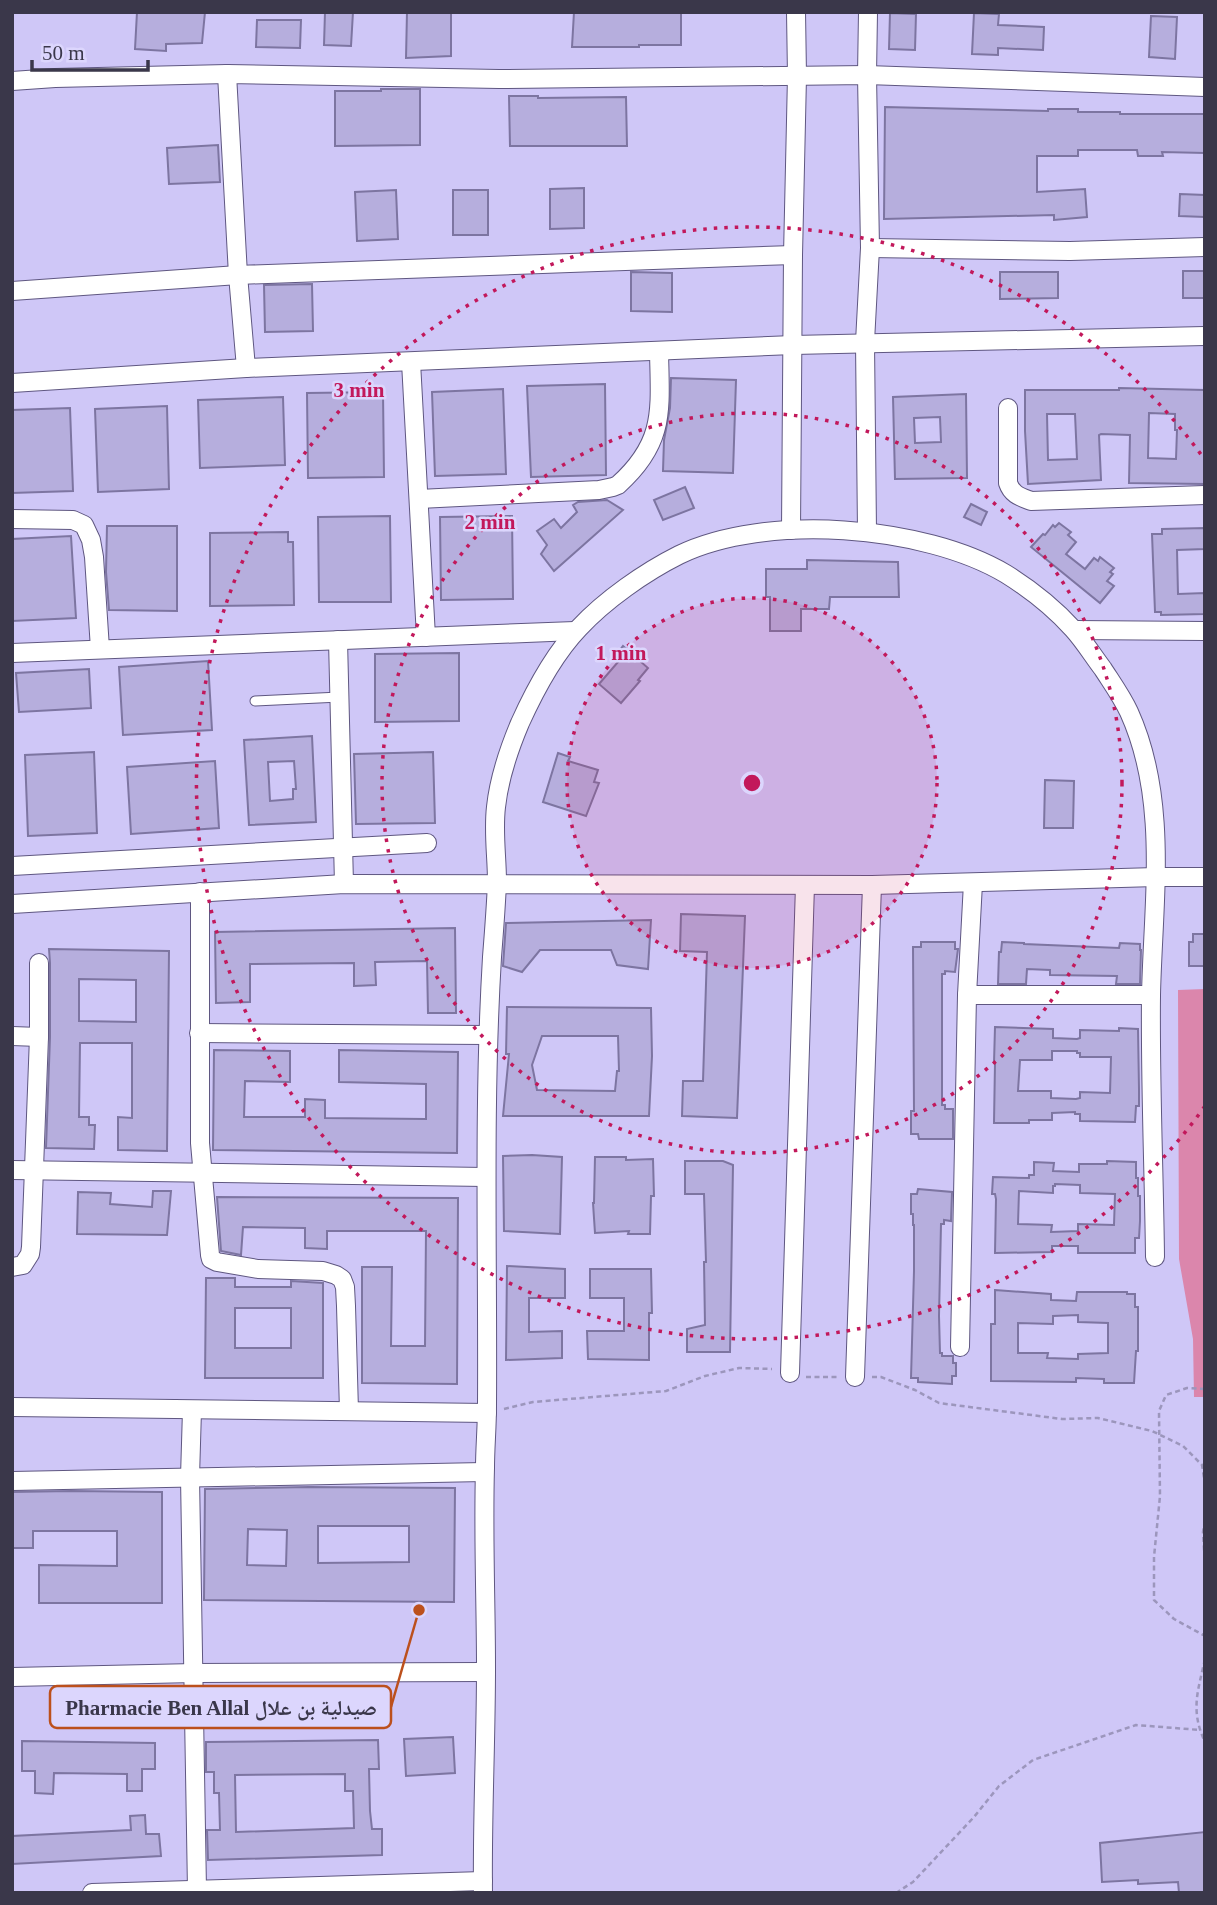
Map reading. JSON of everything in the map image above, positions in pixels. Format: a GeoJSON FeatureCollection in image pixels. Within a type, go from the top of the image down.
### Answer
{"type":"FeatureCollection","features":[{"type":"Feature","properties":{"kind":"street"},"geometry":{"type":"LineString","coordinates":[[791,530],[796,12]]}},
{"type":"Feature","properties":{"kind":"street"},"geometry":{"type":"LineString","coordinates":[[867,532],[865,342],[870,248],[868,12]]}},
{"type":"Feature","properties":{"kind":"street"},"geometry":{"type":"LineString","coordinates":[[227,74],[246,368]]}},
{"type":"Feature","properties":{"kind":"street"},"geometry":{"type":"LineString","coordinates":[[12,81],[227,74],[499,79],[867,75],[1205,87]]}},
{"type":"Feature","properties":{"kind":"street"},"geometry":{"type":"LineString","coordinates":[[870,248],[1070,251],[1205,247]]}},
{"type":"Feature","properties":{"kind":"street"},"geometry":{"type":"LineString","coordinates":[[12,291],[238,275],[793,255]]}},
{"type":"Feature","properties":{"kind":"street"},"geometry":{"type":"LineString","coordinates":[[12,383],[246,368],[865,342],[1205,336]]}},
{"type":"Feature","properties":{"kind":"street"},"geometry":{"type":"LineString","coordinates":[[419,499],[599,490],[618,485],[647,449],[659,422],[659,351]]}},
{"type":"Feature","properties":{"kind":"street"},"geometry":{"type":"LineString","coordinates":[[411,362],[426,637]]}},
{"type":"Feature","properties":{"kind":"street"},"geometry":{"type":"LineString","coordinates":[[1008,408],[1008,483],[1012,491],[1022,498],[1031,500],[1205,495]]}},
{"type":"Feature","properties":{"kind":"street"},"geometry":{"type":"LineString","coordinates":[[12,519],[73,520],[84,525],[91,540],[94,557],[100,649]]}},
{"type":"Feature","properties":{"kind":"street"},"geometry":{"type":"LineString","coordinates":[[92,1893],[483,1887],[486,1672],[484,1472],[487,1413],[485,1177],[487,1035],[497,885],[495,810],[503,773],[520,723],[546,673],[575,631],[657,567],[682,553],[732,537],[791,530],[867,532],[976,558],[1006,574],[1036,595],[1075,630],[1128,709],[1149,771],[1156,877],[1151,995],[1155,1257]]}},
{"type":"Feature","properties":{"kind":"street"},"geometry":{"type":"LineString","coordinates":[[1075,630],[1205,631]]}},
{"type":"Feature","properties":{"kind":"street"},"geometry":{"type":"LineString","coordinates":[[12,653],[575,631]]}},
{"type":"Feature","properties":{"kind":"street"},"geometry":{"type":"LineString","coordinates":[[338,640],[344,884]]}},
{"type":"Feature","properties":{"kind":"street"},"geometry":{"type":"LineString","coordinates":[[12,866],[427,843]]}},
{"type":"Feature","properties":{"kind":"street"},"geometry":{"type":"LineString","coordinates":[[12,904],[344,884],[872,885],[1205,877]]}},
{"type":"Feature","properties":{"kind":"street"},"geometry":{"type":"LineString","coordinates":[[960,1347],[967,995],[973,883]]}},
{"type":"Feature","properties":{"kind":"street"},"geometry":{"type":"LineString","coordinates":[[790,1373],[805,885]]}},
{"type":"Feature","properties":{"kind":"street"},"geometry":{"type":"LineString","coordinates":[[855,1377],[872,885]]}},
{"type":"Feature","properties":{"kind":"street"},"geometry":{"type":"LineString","coordinates":[[200,892],[200,1143],[211,1259],[258,1269],[323,1271],[342,1279],[345,1287],[349,1411]]}},
{"type":"Feature","properties":{"kind":"street"},"geometry":{"type":"LineString","coordinates":[[12,1267],[23,1265],[30,1254],[39,1037],[39,963]]}},
{"type":"Feature","properties":{"kind":"street"},"geometry":{"type":"LineString","coordinates":[[967,995],[1151,995]]}},
{"type":"Feature","properties":{"kind":"street"},"geometry":{"type":"LineString","coordinates":[[199,1033],[487,1035]]}},
{"type":"Feature","properties":{"kind":"street"},"geometry":{"type":"LineString","coordinates":[[12,1036],[39,1037]]}},
{"type":"Feature","properties":{"kind":"street"},"geometry":{"type":"LineString","coordinates":[[12,1170],[485,1177]]}},
{"type":"Feature","properties":{"kind":"street"},"geometry":{"type":"LineString","coordinates":[[12,1407],[487,1413]]}},
{"type":"Feature","properties":{"kind":"street"},"geometry":{"type":"LineString","coordinates":[[192,1410],[190,1477],[197,1890]]}},
{"type":"Feature","properties":{"kind":"street"},"geometry":{"type":"LineString","coordinates":[[12,1482],[484,1472]]}},
{"type":"Feature","properties":{"kind":"street"},"geometry":{"type":"LineString","coordinates":[[12,1677],[486,1672]]}},
{"type":"Feature","properties":{"kind":"lane"},"geometry":{"type":"LineString","coordinates":[[254,701],[340,697]]}},
{"type":"Feature","properties":{"kind":"path"},"geometry":{"type":"LineString","coordinates":[[487,1413],[533,1402],[666,1391],[705,1376],[739,1368],[779,1369],[803,1377],[881,1377],[939,1403],[1062,1419],[1098,1418],[1159,1434],[1183,1446],[1202,1465],[1205,1484]]}},
{"type":"Feature","properties":{"kind":"path"},"geometry":{"type":"LineString","coordinates":[[1205,1389],[1187,1388],[1166,1395],[1159,1411],[1160,1496],[1154,1557],[1154,1600],[1174,1619],[1205,1636]]}},
{"type":"Feature","properties":{"kind":"path"},"geometry":{"type":"LineString","coordinates":[[1205,1520],[1205,1564]]}},
{"type":"Feature","properties":{"kind":"path"},"geometry":{"type":"LineString","coordinates":[[1205,1659],[1197,1691],[1196,1713],[1199,1730],[1205,1742]]}},
{"type":"Feature","properties":{"kind":"path"},"geometry":{"type":"LineString","coordinates":[[896,1893],[914,1882],[999,1786],[1032,1760],[1136,1725],[1199,1730]]}},
{"type":"Feature","properties":{"kind":"shaded area"},"geometry":{"type":"Polygon","coordinates":[[[1205,989],[1205,1397],[1194,1397],[1193,1339],[1179,1259],[1178,990],[1205,989]]]}},
{"type":"Feature","properties":{"kind":"building"},"geometry":{"type":"Polygon","coordinates":[[[137,12],[205,12],[202,43],[166,44],[166,51],[135,49],[137,12]]]}},
{"type":"Feature","properties":{"kind":"building"},"geometry":{"type":"Polygon","coordinates":[[[325,12],[353,12],[351,46],[324,45],[325,12]]]}},
{"type":"Feature","properties":{"kind":"building"},"geometry":{"type":"Polygon","coordinates":[[[407,12],[451,12],[451,56],[406,58],[407,12]]]}},
{"type":"Feature","properties":{"kind":"building"},"geometry":{"type":"Polygon","coordinates":[[[574,12],[681,12],[681,45],[572,47],[574,12]]]}},
{"type":"Feature","properties":{"kind":"building"},"geometry":{"type":"Polygon","coordinates":[[[890,13],[916,14],[915,50],[889,49],[890,13]]]}},
{"type":"Feature","properties":{"kind":"building"},"geometry":{"type":"Polygon","coordinates":[[[974,13],[999,14],[998,25],[1044,27],[1043,50],[998,48],[998,55],[972,54],[974,13]]]}},
{"type":"Feature","properties":{"kind":"building"},"geometry":{"type":"Polygon","coordinates":[[[1151,16],[1177,17],[1175,59],[1149,57],[1151,16]]]}},
{"type":"Feature","properties":{"kind":"building"},"geometry":{"type":"Polygon","coordinates":[[[257,20],[301,20],[300,48],[256,47],[257,20]]]}},
{"type":"Feature","properties":{"kind":"building"},"geometry":{"type":"Polygon","coordinates":[[[420,89],[420,145],[335,146],[335,91],[420,89]]]}},
{"type":"Feature","properties":{"kind":"building"},"geometry":{"type":"Polygon","coordinates":[[[509,96],[626,97],[627,146],[510,146],[509,96]]]}},
{"type":"Feature","properties":{"kind":"building"},"geometry":{"type":"Polygon","coordinates":[[[885,107],[1048,111],[1078,109],[1078,112],[1120,114],[1205,114],[1205,153],[1162,152],[1163,156],[1138,156],[1137,150],[1078,150],[1078,156],[1037,156],[1037,192],[1085,189],[1087,217],[1054,220],[1054,215],[884,219],[885,107]]]}},
{"type":"Feature","properties":{"kind":"building"},"geometry":{"type":"Polygon","coordinates":[[[218,145],[220,182],[169,184],[167,148],[218,145]]]}},
{"type":"Feature","properties":{"kind":"building"},"geometry":{"type":"Polygon","coordinates":[[[584,188],[584,228],[550,229],[550,189],[584,188]]]}},
{"type":"Feature","properties":{"kind":"building"},"geometry":{"type":"Polygon","coordinates":[[[396,190],[398,239],[357,241],[355,192],[396,190]]]}},
{"type":"Feature","properties":{"kind":"building"},"geometry":{"type":"Polygon","coordinates":[[[453,190],[488,190],[488,235],[453,235],[453,190]]]}},
{"type":"Feature","properties":{"kind":"building"},"geometry":{"type":"Polygon","coordinates":[[[1180,194],[1205,195],[1205,217],[1179,216],[1180,194]]]}},
{"type":"Feature","properties":{"kind":"building"},"geometry":{"type":"Polygon","coordinates":[[[1183,271],[1205,271],[1205,298],[1183,298],[1183,271]]]}},
{"type":"Feature","properties":{"kind":"building"},"geometry":{"type":"Polygon","coordinates":[[[631,272],[672,273],[672,312],[631,311],[631,272]]]}},
{"type":"Feature","properties":{"kind":"building"},"geometry":{"type":"Polygon","coordinates":[[[1000,272],[1058,272],[1058,298],[1000,299],[1000,272]]]}},
{"type":"Feature","properties":{"kind":"building"},"geometry":{"type":"Polygon","coordinates":[[[312,284],[313,331],[265,332],[264,285],[312,284]]]}},
{"type":"Feature","properties":{"kind":"building"},"geometry":{"type":"Polygon","coordinates":[[[671,378],[736,380],[733,473],[663,471],[671,378]]]}},
{"type":"Feature","properties":{"kind":"building"},"geometry":{"type":"Polygon","coordinates":[[[605,384],[606,475],[531,477],[527,386],[605,384]]]}},
{"type":"Feature","properties":{"kind":"building"},"geometry":{"type":"Polygon","coordinates":[[[503,389],[506,474],[435,476],[432,392],[503,389]]]}},
{"type":"Feature","properties":{"kind":"building"},"geometry":{"type":"Polygon","coordinates":[[[1025,390],[1205,390],[1205,484],[1129,483],[1130,435],[1101,434],[1101,480],[1028,484],[1025,390]],[[1149,413],[1148,458],[1176,459],[1175,414],[1149,413]],[[1047,414],[1048,460],[1077,459],[1075,414],[1047,414]]]}},
{"type":"Feature","properties":{"kind":"building"},"geometry":{"type":"Polygon","coordinates":[[[383,392],[384,477],[308,478],[307,393],[383,392]]]}},
{"type":"Feature","properties":{"kind":"building"},"geometry":{"type":"Polygon","coordinates":[[[966,394],[967,478],[895,479],[893,397],[966,394]],[[940,417],[914,418],[915,443],[941,442],[940,417]]]}},
{"type":"Feature","properties":{"kind":"building"},"geometry":{"type":"Polygon","coordinates":[[[283,397],[285,465],[200,468],[198,400],[283,397]]]}},
{"type":"Feature","properties":{"kind":"building"},"geometry":{"type":"Polygon","coordinates":[[[167,406],[169,489],[98,492],[95,409],[167,406]]]}},
{"type":"Feature","properties":{"kind":"building"},"geometry":{"type":"Polygon","coordinates":[[[70,408],[73,491],[12,493],[12,410],[70,408]]]}},
{"type":"Feature","properties":{"kind":"building"},"geometry":{"type":"Polygon","coordinates":[[[685,487],[694,508],[663,520],[654,500],[685,487]]]}},
{"type":"Feature","properties":{"kind":"building"},"geometry":{"type":"Polygon","coordinates":[[[607,500],[623,510],[554,571],[541,554],[547,545],[537,531],[554,519],[561,528],[577,512],[573,505],[578,502],[607,500]]]}},
{"type":"Feature","properties":{"kind":"building"},"geometry":{"type":"Polygon","coordinates":[[[971,504],[987,512],[981,525],[964,517],[971,504]]]}},
{"type":"Feature","properties":{"kind":"building"},"geometry":{"type":"Polygon","coordinates":[[[390,516],[391,602],[319,602],[318,517],[390,516]]]}},
{"type":"Feature","properties":{"kind":"building"},"geometry":{"type":"Polygon","coordinates":[[[512,516],[513,599],[441,600],[440,517],[512,516]]]}},
{"type":"Feature","properties":{"kind":"building"},"geometry":{"type":"Polygon","coordinates":[[[1059,523],[1071,532],[1068,535],[1076,542],[1066,554],[1085,569],[1094,558],[1098,561],[1100,557],[1114,568],[1107,581],[1114,586],[1100,603],[1031,547],[1053,525],[1055,527],[1059,523]]]}},
{"type":"Feature","properties":{"kind":"building"},"geometry":{"type":"Polygon","coordinates":[[[107,526],[177,526],[177,611],[109,610],[107,526]]]}},
{"type":"Feature","properties":{"kind":"building"},"geometry":{"type":"Polygon","coordinates":[[[1205,528],[1205,549],[1177,550],[1178,594],[1205,593],[1205,614],[1161,615],[1161,612],[1155,612],[1152,534],[1162,534],[1162,529],[1205,528]]]}},
{"type":"Feature","properties":{"kind":"building"},"geometry":{"type":"Polygon","coordinates":[[[288,532],[288,542],[293,542],[294,605],[210,606],[210,533],[288,532]]]}},
{"type":"Feature","properties":{"kind":"building"},"geometry":{"type":"Polygon","coordinates":[[[71,536],[76,618],[12,621],[12,539],[71,536]]]}},
{"type":"Feature","properties":{"kind":"building"},"geometry":{"type":"Polygon","coordinates":[[[807,560],[898,562],[899,597],[830,597],[829,609],[801,609],[801,631],[770,631],[770,597],[766,597],[766,569],[807,569],[807,560]]]}},
{"type":"Feature","properties":{"kind":"building"},"geometry":{"type":"Polygon","coordinates":[[[623,646],[648,668],[621,703],[599,684],[618,662],[614,658],[623,646]]]}},
{"type":"Feature","properties":{"kind":"building"},"geometry":{"type":"Polygon","coordinates":[[[459,653],[459,721],[375,722],[375,654],[459,653]]]}},
{"type":"Feature","properties":{"kind":"building"},"geometry":{"type":"Polygon","coordinates":[[[208,661],[212,730],[123,735],[119,667],[208,661]]]}},
{"type":"Feature","properties":{"kind":"building"},"geometry":{"type":"Polygon","coordinates":[[[89,669],[91,708],[19,712],[16,673],[89,669]]]}},
{"type":"Feature","properties":{"kind":"building"},"geometry":{"type":"Polygon","coordinates":[[[312,736],[316,822],[249,825],[244,740],[312,736]],[[294,761],[268,762],[270,801],[293,799],[293,789],[296,789],[294,761]]]}},
{"type":"Feature","properties":{"kind":"building"},"geometry":{"type":"Polygon","coordinates":[[[94,752],[97,833],[28,836],[25,755],[94,752]]]}},
{"type":"Feature","properties":{"kind":"building"},"geometry":{"type":"Polygon","coordinates":[[[433,752],[435,823],[356,824],[354,754],[433,752]]]}},
{"type":"Feature","properties":{"kind":"building"},"geometry":{"type":"Polygon","coordinates":[[[558,753],[570,757],[568,761],[598,770],[594,782],[599,783],[586,816],[543,802],[558,753]]]}},
{"type":"Feature","properties":{"kind":"building"},"geometry":{"type":"Polygon","coordinates":[[[215,761],[219,828],[131,834],[127,767],[215,761]]]}},
{"type":"Feature","properties":{"kind":"building"},"geometry":{"type":"Polygon","coordinates":[[[1045,780],[1074,781],[1073,828],[1044,828],[1045,780]]]}},
{"type":"Feature","properties":{"kind":"building"},"geometry":{"type":"Polygon","coordinates":[[[681,914],[745,916],[737,1118],[682,1116],[683,1081],[703,1081],[707,952],[680,951],[681,914]]]}},
{"type":"Feature","properties":{"kind":"building"},"geometry":{"type":"Polygon","coordinates":[[[651,920],[648,969],[617,965],[611,950],[540,950],[522,972],[503,966],[506,923],[651,920]]]}},
{"type":"Feature","properties":{"kind":"building"},"geometry":{"type":"Polygon","coordinates":[[[455,928],[456,1013],[428,1013],[427,961],[375,962],[376,985],[354,986],[354,963],[250,964],[250,1002],[216,1003],[215,932],[455,928]]]}},
{"type":"Feature","properties":{"kind":"building"},"geometry":{"type":"Polygon","coordinates":[[[1193,934],[1205,934],[1205,966],[1189,966],[1189,942],[1193,942],[1193,934]]]}},
{"type":"Feature","properties":{"kind":"building"},"geometry":{"type":"Polygon","coordinates":[[[921,942],[955,942],[955,949],[958,949],[955,972],[945,971],[945,974],[942,974],[942,1105],[945,1105],[945,1109],[953,1109],[953,1139],[919,1139],[918,1134],[911,1134],[911,1111],[914,1111],[913,947],[921,947],[921,942]]]}},
{"type":"Feature","properties":{"kind":"building"},"geometry":{"type":"Polygon","coordinates":[[[1002,942],[1119,948],[1120,943],[1140,944],[1140,984],[1116,984],[1117,976],[1050,975],[1050,970],[1027,969],[1026,984],[998,984],[1002,942]]]}},
{"type":"Feature","properties":{"kind":"building"},"geometry":{"type":"Polygon","coordinates":[[[49,949],[169,951],[167,1151],[118,1150],[118,1117],[132,1118],[132,1043],[80,1043],[79,1117],[89,1117],[89,1125],[95,1125],[94,1149],[46,1148],[49,949]],[[79,979],[79,1021],[136,1022],[136,980],[79,979]]]}},
{"type":"Feature","properties":{"kind":"building"},"geometry":{"type":"Polygon","coordinates":[[[507,1007],[651,1008],[649,1116],[503,1116],[509,1054],[506,1054],[507,1007]],[[542,1036],[532,1065],[537,1090],[615,1091],[619,1071],[618,1036],[542,1036]]]}},
{"type":"Feature","properties":{"kind":"building"},"geometry":{"type":"Polygon","coordinates":[[[995,1027],[1053,1029],[1053,1038],[1077,1039],[1080,1038],[1080,1030],[1138,1029],[1139,1106],[1136,1106],[1135,1122],[1080,1121],[1080,1114],[1075,1112],[1052,1113],[1052,1120],[994,1123],[995,1027]],[[1052,1051],[1052,1060],[1020,1060],[1018,1091],[1051,1091],[1051,1098],[1076,1099],[1080,1098],[1080,1092],[1110,1093],[1111,1057],[1080,1057],[1077,1051],[1052,1051]]]}},
{"type":"Feature","properties":{"kind":"building"},"geometry":{"type":"Polygon","coordinates":[[[214,1050],[290,1051],[290,1082],[245,1081],[244,1117],[305,1117],[305,1099],[325,1100],[325,1118],[426,1119],[426,1084],[339,1082],[339,1050],[458,1052],[457,1153],[213,1150],[214,1050]]]}},
{"type":"Feature","properties":{"kind":"building"},"geometry":{"type":"Polygon","coordinates":[[[503,1156],[562,1157],[560,1234],[504,1231],[503,1156]]]}},
{"type":"Feature","properties":{"kind":"building"},"geometry":{"type":"Polygon","coordinates":[[[595,1157],[653,1159],[654,1196],[651,1196],[650,1234],[628,1234],[629,1231],[595,1233],[595,1157]]]}},
{"type":"Feature","properties":{"kind":"building"},"geometry":{"type":"Polygon","coordinates":[[[685,1161],[723,1161],[733,1165],[730,1352],[687,1352],[687,1329],[705,1325],[706,1262],[704,1194],[685,1194],[685,1161]]]}},
{"type":"Feature","properties":{"kind":"building"},"geometry":{"type":"Polygon","coordinates":[[[1107,1161],[1136,1162],[1140,1221],[1139,1238],[1135,1238],[1135,1253],[1078,1253],[1078,1246],[1052,1246],[1052,1252],[995,1253],[996,1199],[995,1194],[992,1194],[993,1177],[1029,1178],[1029,1175],[1034,1175],[1034,1162],[1054,1163],[1053,1171],[1079,1172],[1079,1164],[1107,1164],[1107,1161]],[[1055,1184],[1053,1193],[1019,1191],[1018,1224],[1052,1225],[1051,1232],[1078,1231],[1078,1224],[1114,1225],[1115,1194],[1080,1193],[1080,1185],[1055,1184]]]}},
{"type":"Feature","properties":{"kind":"building"},"geometry":{"type":"Polygon","coordinates":[[[918,1189],[952,1192],[951,1221],[944,1220],[944,1224],[941,1224],[939,1316],[940,1353],[942,1356],[953,1356],[953,1363],[956,1363],[956,1376],[952,1376],[952,1384],[918,1382],[918,1378],[911,1378],[914,1225],[911,1194],[917,1194],[918,1189]]]}},
{"type":"Feature","properties":{"kind":"building"},"geometry":{"type":"Polygon","coordinates":[[[153,1191],[171,1191],[167,1235],[77,1234],[78,1192],[111,1193],[110,1204],[152,1207],[153,1191]]]}},
{"type":"Feature","properties":{"kind":"building"},"geometry":{"type":"Polygon","coordinates":[[[217,1197],[458,1198],[457,1384],[362,1383],[362,1267],[392,1267],[391,1346],[425,1346],[426,1231],[327,1231],[327,1249],[305,1248],[305,1228],[243,1227],[241,1255],[221,1251],[217,1197]]]}},
{"type":"Feature","properties":{"kind":"building"},"geometry":{"type":"Polygon","coordinates":[[[507,1266],[565,1269],[565,1298],[529,1298],[529,1332],[562,1331],[562,1358],[506,1360],[507,1266]]]}},
{"type":"Feature","properties":{"kind":"building"},"geometry":{"type":"Polygon","coordinates":[[[590,1269],[651,1269],[649,1360],[588,1359],[587,1331],[624,1331],[624,1298],[590,1298],[590,1269]]]}},
{"type":"Feature","properties":{"kind":"building"},"geometry":{"type":"Polygon","coordinates":[[[206,1278],[235,1278],[235,1287],[291,1287],[291,1281],[323,1283],[323,1378],[205,1378],[206,1278]],[[235,1308],[235,1348],[291,1348],[291,1308],[235,1308]]]}},
{"type":"Feature","properties":{"kind":"building"},"geometry":{"type":"Polygon","coordinates":[[[995,1290],[1051,1294],[1051,1300],[1076,1301],[1077,1292],[1135,1294],[1135,1307],[1138,1307],[1138,1351],[1134,1383],[1104,1383],[1104,1379],[1076,1378],[1076,1382],[991,1381],[991,1324],[995,1324],[995,1290]],[[1078,1315],[1053,1316],[1053,1324],[1018,1323],[1018,1353],[1048,1353],[1047,1358],[1078,1359],[1078,1354],[1108,1353],[1108,1323],[1078,1322],[1078,1315]]]}},
{"type":"Feature","properties":{"kind":"building"},"geometry":{"type":"Polygon","coordinates":[[[455,1488],[454,1602],[204,1600],[205,1489],[455,1488]],[[318,1526],[318,1563],[409,1562],[409,1526],[318,1526]],[[248,1529],[247,1565],[286,1566],[287,1530],[248,1529]]]}},
{"type":"Feature","properties":{"kind":"building"},"geometry":{"type":"Polygon","coordinates":[[[12,1492],[162,1492],[162,1603],[39,1603],[39,1565],[117,1566],[117,1531],[33,1531],[33,1548],[12,1548],[12,1492]]]}},
{"type":"Feature","properties":{"kind":"building"},"geometry":{"type":"Polygon","coordinates":[[[453,1737],[455,1773],[406,1776],[404,1739],[453,1737]]]}},
{"type":"Feature","properties":{"kind":"building"},"geometry":{"type":"Polygon","coordinates":[[[378,1740],[379,1769],[369,1769],[370,1811],[372,1829],[382,1829],[382,1855],[208,1860],[207,1830],[220,1830],[219,1793],[214,1793],[214,1772],[206,1772],[206,1742],[378,1740]],[[345,1774],[235,1775],[236,1832],[354,1828],[353,1791],[345,1791],[345,1774]]]}},
{"type":"Feature","properties":{"kind":"building"},"geometry":{"type":"Polygon","coordinates":[[[22,1741],[155,1743],[155,1769],[142,1769],[142,1791],[127,1791],[127,1774],[54,1773],[53,1794],[35,1793],[35,1771],[22,1771],[22,1741]]]}},
{"type":"Feature","properties":{"kind":"building"},"geometry":{"type":"Polygon","coordinates":[[[145,1815],[146,1834],[159,1834],[161,1856],[12,1864],[12,1836],[131,1830],[130,1816],[145,1815]]]}},
{"type":"Feature","properties":{"kind":"building"},"geometry":{"type":"Polygon","coordinates":[[[1205,1832],[1205,1893],[1179,1893],[1178,1882],[1102,1882],[1100,1843],[1205,1832]]]}},
{"type":"Feature","properties":{"kind":"place","name":"Pharmacie Ben Allal صيدلية بن علال"},"geometry":{"type":"Point","coordinates":[419,1610]}}]}
